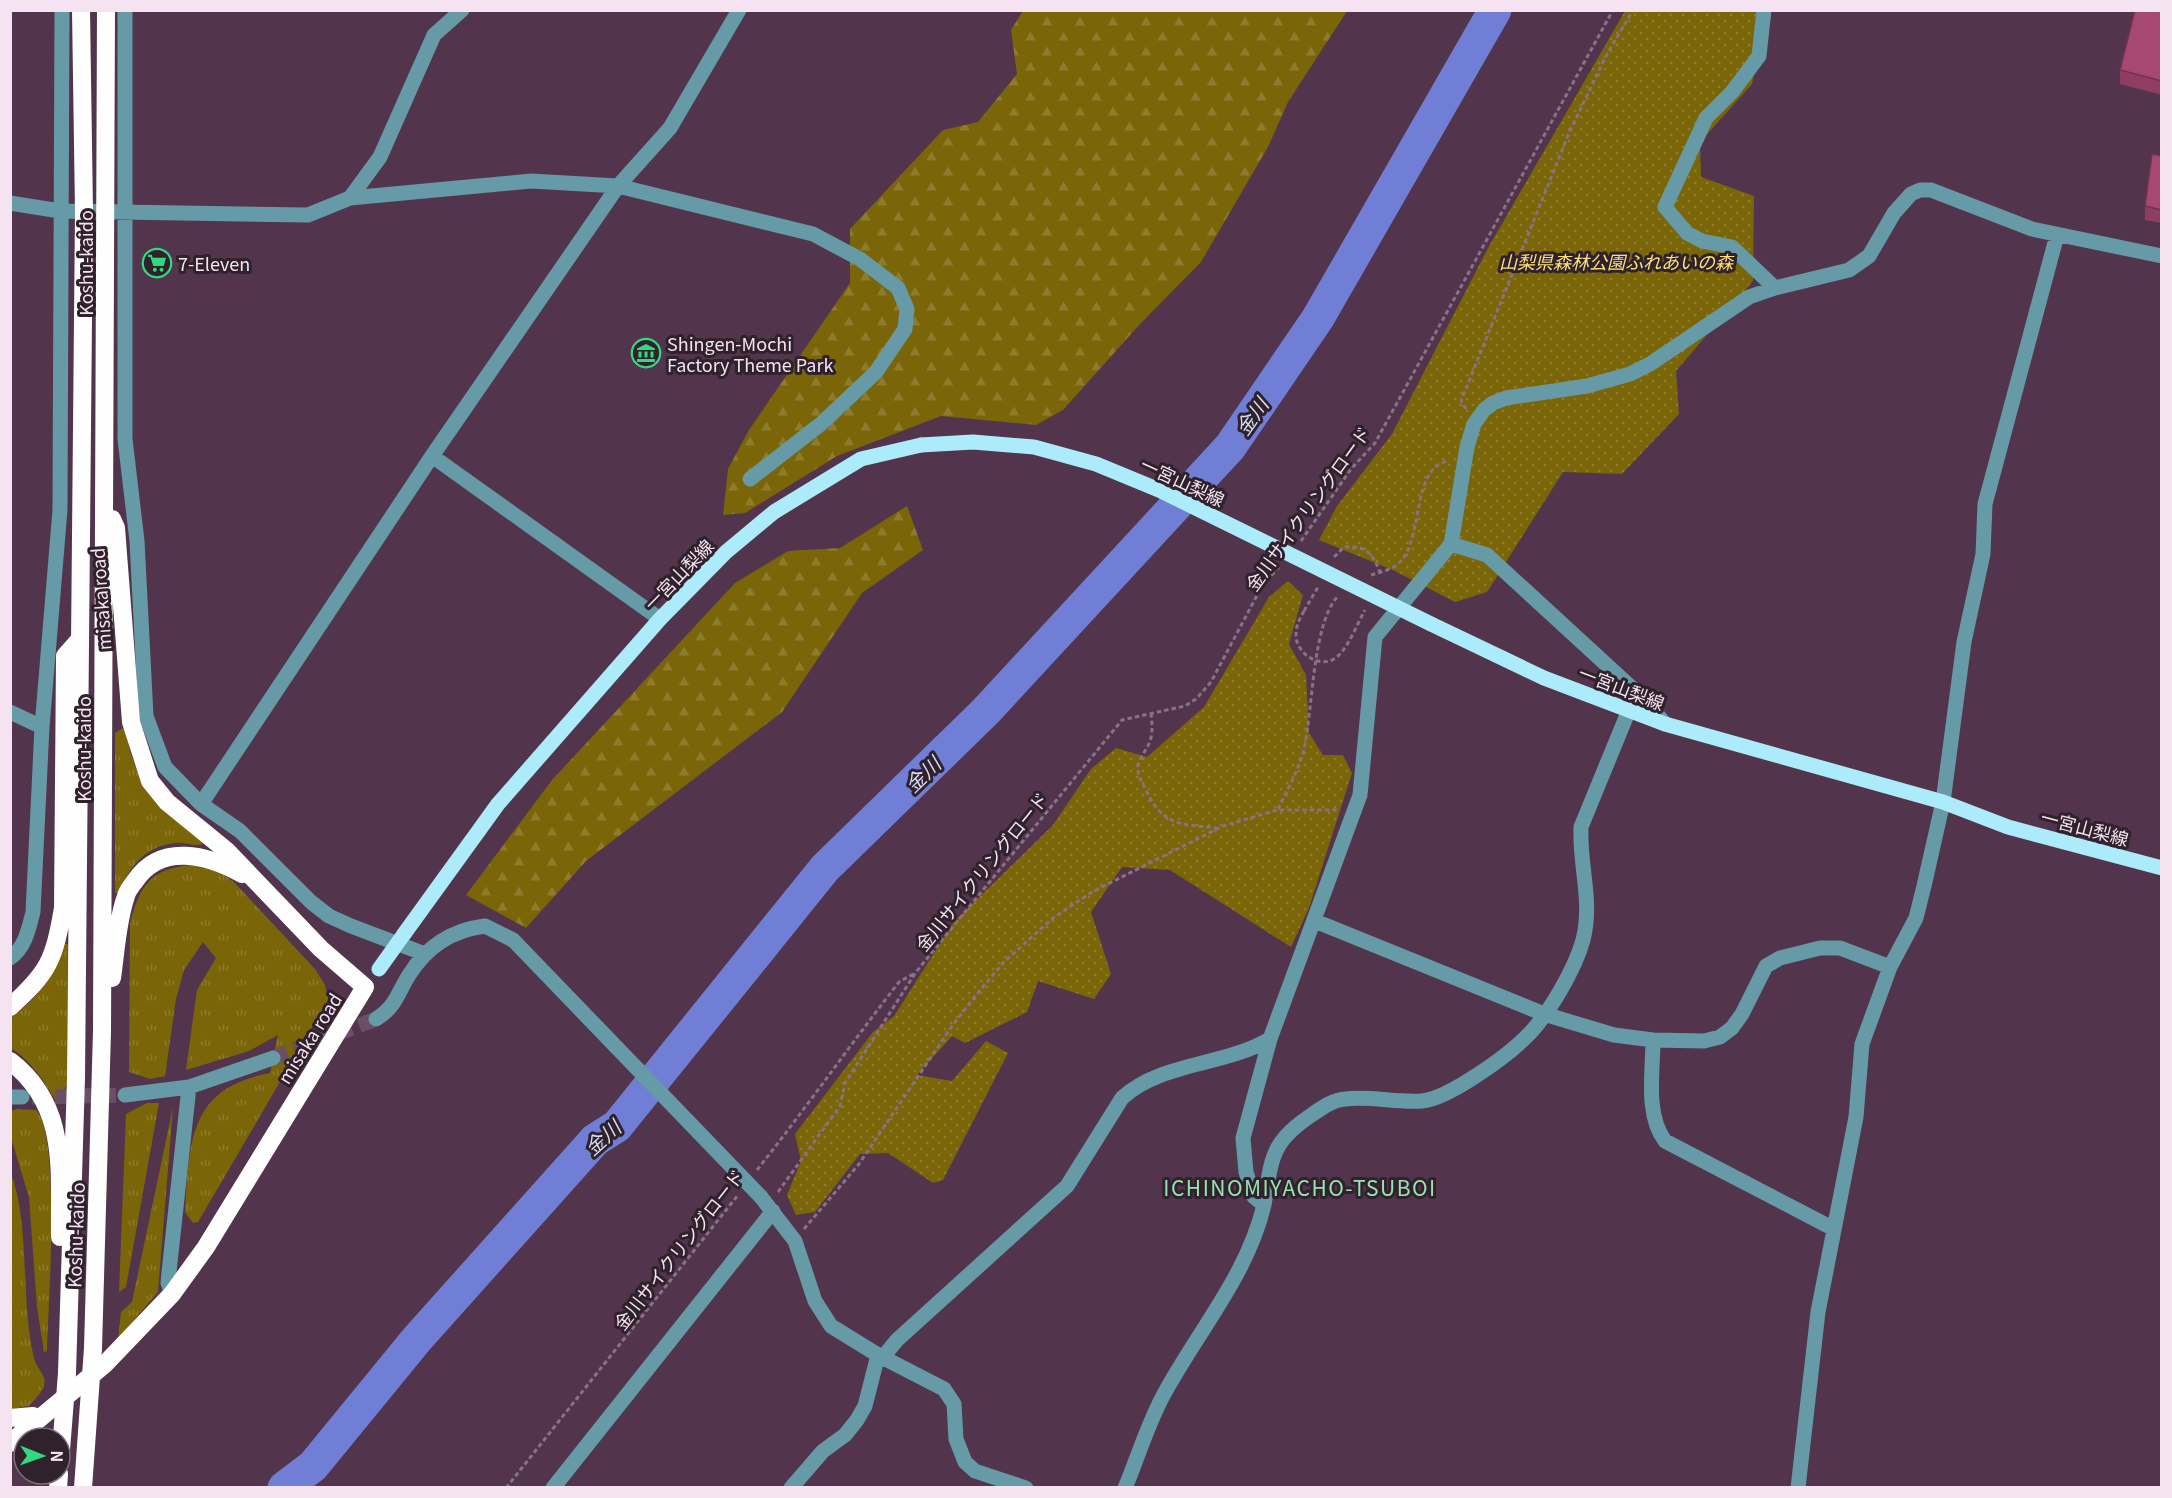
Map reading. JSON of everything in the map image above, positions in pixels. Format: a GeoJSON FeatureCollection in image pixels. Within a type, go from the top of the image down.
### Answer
{"type":"FeatureCollection","features":[{"type":"Feature","properties":{"kind":"highway","name":"Koshu-kaido"},"geometry":{"type":"LineString","coordinates":[[63,1426],[69,1340],[76,1078],[84,211],[81,10]]}},
{"type":"Feature","properties":{"kind":"highway","name":"Koshu-kaido"},"geometry":{"type":"LineString","coordinates":[[82,1488],[93,1348],[102,1031],[105,504],[115,211],[106,10]]}},
{"type":"Feature","properties":{"kind":"highway","name":"misaka road"},"geometry":{"type":"LineString","coordinates":[[11,1439],[105,1364],[172,1294],[206,1247],[365,987],[321,949],[227,851],[167,802],[150,781],[130,722],[116,528],[105,504]]}},
{"type":"Feature","properties":{"kind":"highway"},"geometry":{"type":"LineString","coordinates":[[10,1007],[38,982],[50,962],[63,908],[65,656],[80,639]]}},
{"type":"Feature","properties":{"kind":"highway"},"geometry":{"type":"LineString","coordinates":[[102,1031],[126,894],[140,873],[162,858],[178,854],[223,864],[259,884]]}},
{"type":"Feature","properties":{"kind":"highway"},"geometry":{"type":"LineString","coordinates":[[10,1061],[24,1072],[39,1090],[57,1130],[60,1304],[69,1340]]}},
{"type":"Feature","properties":{"kind":"highway"},"geometry":{"type":"LineString","coordinates":[[10,1418],[41,1413]]}},
{"type":"Feature","properties":{"kind":"main road","name":"一宮山梨線"},"geometry":{"type":"LineString","coordinates":[[365,987],[498,804],[660,619],[726,552],[774,512],[861,459],[921,445],[973,442],[1034,447],[1096,464],[1159,489],[1544,678],[1665,724],[1943,802],[2008,827],[2162,868]]}},
{"type":"Feature","properties":{"kind":"street"},"geometry":{"type":"LineString","coordinates":[[10,958],[17,953],[27,934],[33,912],[42,727],[60,510],[62,10]]}},
{"type":"Feature","properties":{"kind":"street"},"geometry":{"type":"LineString","coordinates":[[125,10],[115,211],[125,439],[137,541],[146,716],[165,767],[201,804],[240,831],[311,902],[329,916],[425,954]]}},
{"type":"Feature","properties":{"kind":"street"},"geometry":{"type":"LineString","coordinates":[[350,198],[380,156],[434,35],[462,10]]}},
{"type":"Feature","properties":{"kind":"street"},"geometry":{"type":"LineString","coordinates":[[201,804],[432,456],[618,186],[670,128],[739,10]]}},
{"type":"Feature","properties":{"kind":"street"},"geometry":{"type":"LineString","coordinates":[[1764,10],[1759,56],[1738,85],[1706,118],[1665,207],[1687,233],[1702,241],[1732,247],[1775,288]]}},
{"type":"Feature","properties":{"kind":"street"},"geometry":{"type":"LineString","coordinates":[[10,203],[60,211],[308,215],[350,198],[531,181],[618,186],[813,234],[860,259],[898,288],[907,309],[905,329],[876,372],[830,416],[750,479]]}},
{"type":"Feature","properties":{"kind":"street"},"geometry":{"type":"LineString","coordinates":[[1264,1205],[1254,1197],[1246,1172],[1243,1138],[1269,1039],[1315,921],[1354,811],[1364,762],[1368,696],[1375,637],[1451,544],[1465,459],[1474,424],[1484,410],[1506,398],[1587,386],[1630,374],[1650,364],[1737,304],[1775,288],[1849,270],[1869,256],[1894,213],[1911,194],[1920,190],[1931,190],[2032,229],[2162,256]]}},
{"type":"Feature","properties":{"kind":"street"},"geometry":{"type":"LineString","coordinates":[[1798,1488],[1816,1323],[1856,1117],[1862,1044],[1890,967],[1916,918],[1943,802],[1964,642],[1983,554],[1985,504],[2057,235]]}},
{"type":"Feature","properties":{"kind":"street"},"geometry":{"type":"LineString","coordinates":[[432,456],[660,619]]}},
{"type":"Feature","properties":{"kind":"street"},"geometry":{"type":"LineString","coordinates":[[1451,544],[1487,555],[1646,701],[1665,724]]}},
{"type":"Feature","properties":{"kind":"street"},"geometry":{"type":"LineString","coordinates":[[1125,1488],[1162,1396],[1241,1270],[1258,1230],[1273,1157],[1279,1142],[1292,1127],[1330,1103],[1343,1099],[1424,1101],[1450,1092],[1527,1037],[1544,1014],[1576,961],[1583,937],[1588,903],[1580,841],[1581,827],[1629,710]]}},
{"type":"Feature","properties":{"kind":"street"},"geometry":{"type":"LineString","coordinates":[[10,712],[42,727]]}},
{"type":"Feature","properties":{"kind":"street"},"geometry":{"type":"LineString","coordinates":[[1315,921],[1544,1014],[1614,1035],[1653,1040],[1704,1041],[1720,1037],[1732,1028],[1742,1014],[1766,966],[1780,958],[1820,948],[1840,948],[1890,967]]}},
{"type":"Feature","properties":{"kind":"street"},"geometry":{"type":"LineString","coordinates":[[376,1018],[387,1012],[396,1001],[408,975],[439,941],[472,927],[485,926],[513,940],[773,1211],[795,1240],[814,1301],[822,1315],[843,1335],[948,1393],[954,1404],[958,1449],[969,1467],[1026,1488]]}},
{"type":"Feature","properties":{"kind":"street"},"geometry":{"type":"LineString","coordinates":[[791,1488],[823,1450],[845,1435],[857,1420],[865,1406],[881,1356],[1067,1186],[1122,1098],[1134,1087],[1184,1068],[1255,1048],[1269,1039]]}},
{"type":"Feature","properties":{"kind":"street"},"geometry":{"type":"LineString","coordinates":[[1653,1040],[1654,1116],[1657,1131],[1665,1141],[1834,1229]]}},
{"type":"Feature","properties":{"kind":"street"},"geometry":{"type":"LineString","coordinates":[[125,1095],[189,1087],[273,1058]]}},
{"type":"Feature","properties":{"kind":"street"},"geometry":{"type":"LineString","coordinates":[[172,1294],[168,1283],[189,1087]]}},
{"type":"Feature","properties":{"kind":"street"},"geometry":{"type":"LineString","coordinates":[[560,1486],[773,1211]]}},
{"type":"Feature","properties":{"kind":"path","name":"金川サイクリングロード"},"geometry":{"type":"LineString","coordinates":[[1301,542],[1351,469],[1374,443],[1613,10]]}},
{"type":"Feature","properties":{"kind":"path"},"geometry":{"type":"LineString","coordinates":[[1474,424],[1461,401],[1565,148],[1569,133],[1606,56],[1633,10]]}},
{"type":"Feature","properties":{"kind":"path"},"geometry":{"type":"LineString","coordinates":[[1367,577],[1392,567],[1405,554],[1427,477],[1435,466],[1445,461],[1465,459]]}},
{"type":"Feature","properties":{"kind":"path","name":"金川サイクリングロード"},"geometry":{"type":"LineString","coordinates":[[773,1211],[778,1192],[840,1106],[845,1083],[916,972],[1122,720],[1185,706],[1204,691],[1262,586],[1285,560]]}},
{"type":"Feature","properties":{"kind":"path"},"geometry":{"type":"LineString","coordinates":[[1277,810],[1300,760],[1320,639],[1326,617],[1340,594]]}},
{"type":"Feature","properties":{"kind":"path"},"geometry":{"type":"LineString","coordinates":[[1304,611],[1296,635],[1298,648],[1312,660],[1332,661],[1340,655],[1373,595]]}},
{"type":"Feature","properties":{"kind":"path"},"geometry":{"type":"LineString","coordinates":[[1151,713],[1152,730],[1149,743],[1138,764],[1138,774],[1155,809],[1161,816],[1185,824],[1217,828]]}},
{"type":"Feature","properties":{"kind":"path"},"geometry":{"type":"LineString","coordinates":[[795,1240],[858,1164],[952,1026],[1004,962],[1053,918],[1092,892],[1217,828],[1277,810],[1354,811]]}},
{"type":"Feature","properties":{"kind":"path","name":"金川サイクリングロード"},"geometry":{"type":"LineString","coordinates":[[751,1178],[817,1094],[829,1072],[899,982],[916,972]]}},
{"type":"Feature","properties":{"kind":"path","name":"金川サイクリングロード"},"geometry":{"type":"LineString","coordinates":[[506,1488],[744,1187]]}},
{"type":"Feature","properties":{"kind":"green space"},"geometry":{"type":"Polygon","coordinates":[[[1023,11],[1347,11],[1288,102],[1268,147],[1201,262],[1140,324],[1063,410],[1036,425],[941,416],[837,456],[745,513],[723,515],[728,469],[749,430],[850,283],[850,229],[943,130],[978,122],[1017,74],[1011,30],[1023,11]]]}},
{"type":"Feature","properties":{"kind":"green space","name":"山梨県森林公園ふれあいの森"},"geometry":{"type":"Polygon","coordinates":[[[1625,11],[1767,11],[1752,84],[1700,142],[1701,177],[1754,196],[1753,281],[1676,371],[1679,414],[1622,474],[1563,472],[1487,592],[1455,602],[1395,571],[1319,540],[1337,506],[1392,434],[1488,248],[1625,11]]]}},
{"type":"Feature","properties":{"kind":"green space"},"geometry":{"type":"Polygon","coordinates":[[[907,506],[923,550],[862,593],[782,712],[586,861],[526,928],[466,895],[552,780],[735,583],[788,551],[840,548],[907,506]]]}},
{"type":"Feature","properties":{"kind":"green space"},"geometry":{"type":"Polygon","coordinates":[[[1288,581],[1303,595],[1289,644],[1306,675],[1309,733],[1323,755],[1343,755],[1352,773],[1309,908],[1291,947],[1170,870],[1122,867],[1091,912],[1111,974],[1094,999],[1038,981],[1027,1012],[965,1043],[952,1036],[917,1075],[952,1081],[986,1041],[1008,1053],[943,1180],[933,1183],[888,1153],[860,1154],[815,1212],[796,1215],[787,1195],[801,1161],[795,1134],[873,1032],[894,1016],[954,922],[1053,825],[1091,769],[1116,748],[1147,757],[1204,707],[1269,597],[1288,581]]]}},
{"type":"Feature","properties":{"kind":"green space"},"geometry":{"type":"Polygon","coordinates":[[[123,728],[126,730],[132,759],[143,781],[158,800],[203,844],[175,843],[155,848],[140,859],[128,875],[119,893],[115,893],[115,733],[123,728]]]}},
{"type":"Feature","properties":{"kind":"green space"},"geometry":{"type":"Polygon","coordinates":[[[191,865],[215,869],[234,882],[315,969],[325,985],[328,1000],[198,1222],[193,1223],[185,1212],[192,1142],[198,1123],[208,1106],[222,1092],[243,1081],[270,1073],[278,1035],[249,1051],[186,1070],[197,990],[216,958],[203,942],[184,970],[176,999],[165,1076],[150,1079],[129,1072],[130,924],[143,890],[156,875],[166,870],[191,865]]]}},
{"type":"Feature","properties":{"kind":"green space"},"geometry":{"type":"Polygon","coordinates":[[[64,944],[68,944],[67,1084],[59,1101],[56,1101],[31,1065],[11,1048],[11,1017],[37,994],[64,944]]]}},
{"type":"Feature","properties":{"kind":"green space"},"geometry":{"type":"Polygon","coordinates":[[[147,1103],[159,1103],[126,1287],[119,1292],[126,1114],[147,1103]]]}},
{"type":"Feature","properties":{"kind":"green space"},"geometry":{"type":"Polygon","coordinates":[[[173,1107],[158,1292],[118,1339],[121,1312],[132,1302],[173,1107]]]}},
{"type":"Feature","properties":{"kind":"green space"},"geometry":{"type":"Polygon","coordinates":[[[36,1110],[44,1126],[48,1152],[51,1186],[51,1263],[47,1351],[44,1352],[37,1307],[29,1197],[11,1138],[11,1111],[36,1110]]]}},
{"type":"Feature","properties":{"kind":"green space"},"geometry":{"type":"Polygon","coordinates":[[[10,1171],[21,1214],[30,1336],[35,1361],[44,1382],[40,1393],[29,1406],[12,1409],[10,1171]]]}},
{"type":"Feature","properties":{"kind":"building"},"geometry":{"type":"Polygon","coordinates":[[[2135,10],[2162,11],[2162,81],[2120,70],[2135,10]]]}},
{"type":"Feature","properties":{"kind":"building"},"geometry":{"type":"Polygon","coordinates":[[[2152,154],[2162,156],[2162,210],[2145,206],[2152,154]]]}},
{"type":"Feature","properties":{"kind":"waterway","name":"金川"},"geometry":{"type":"LineString","coordinates":[[284,1488],[313,1466],[417,1339],[595,1140],[617,1126],[825,868],[986,711],[1230,447],[1318,318],[1495,10]]}},
{"type":"Feature","properties":{"kind":"tunnel"},"geometry":{"type":"LineString","coordinates":[[273,1058],[376,1019]]}},
{"type":"Feature","properties":{"kind":"tunnel"},"geometry":{"type":"LineString","coordinates":[[32,1097],[125,1095]]}},
{"type":"Feature","properties":{"kind":"place","name":"7-Eleven"},"geometry":{"type":"Point","coordinates":[157,263]}},
{"type":"Feature","properties":{"kind":"place","name":"Shingen-Mochi Factory Theme Park"},"geometry":{"type":"Point","coordinates":[646,353]}},
{"type":"Feature","properties":{"kind":"district","name":"ICHINOMIYACHO-TSUBOI"},"geometry":{"type":"Point","coordinates":[1300,1187]}}]}
